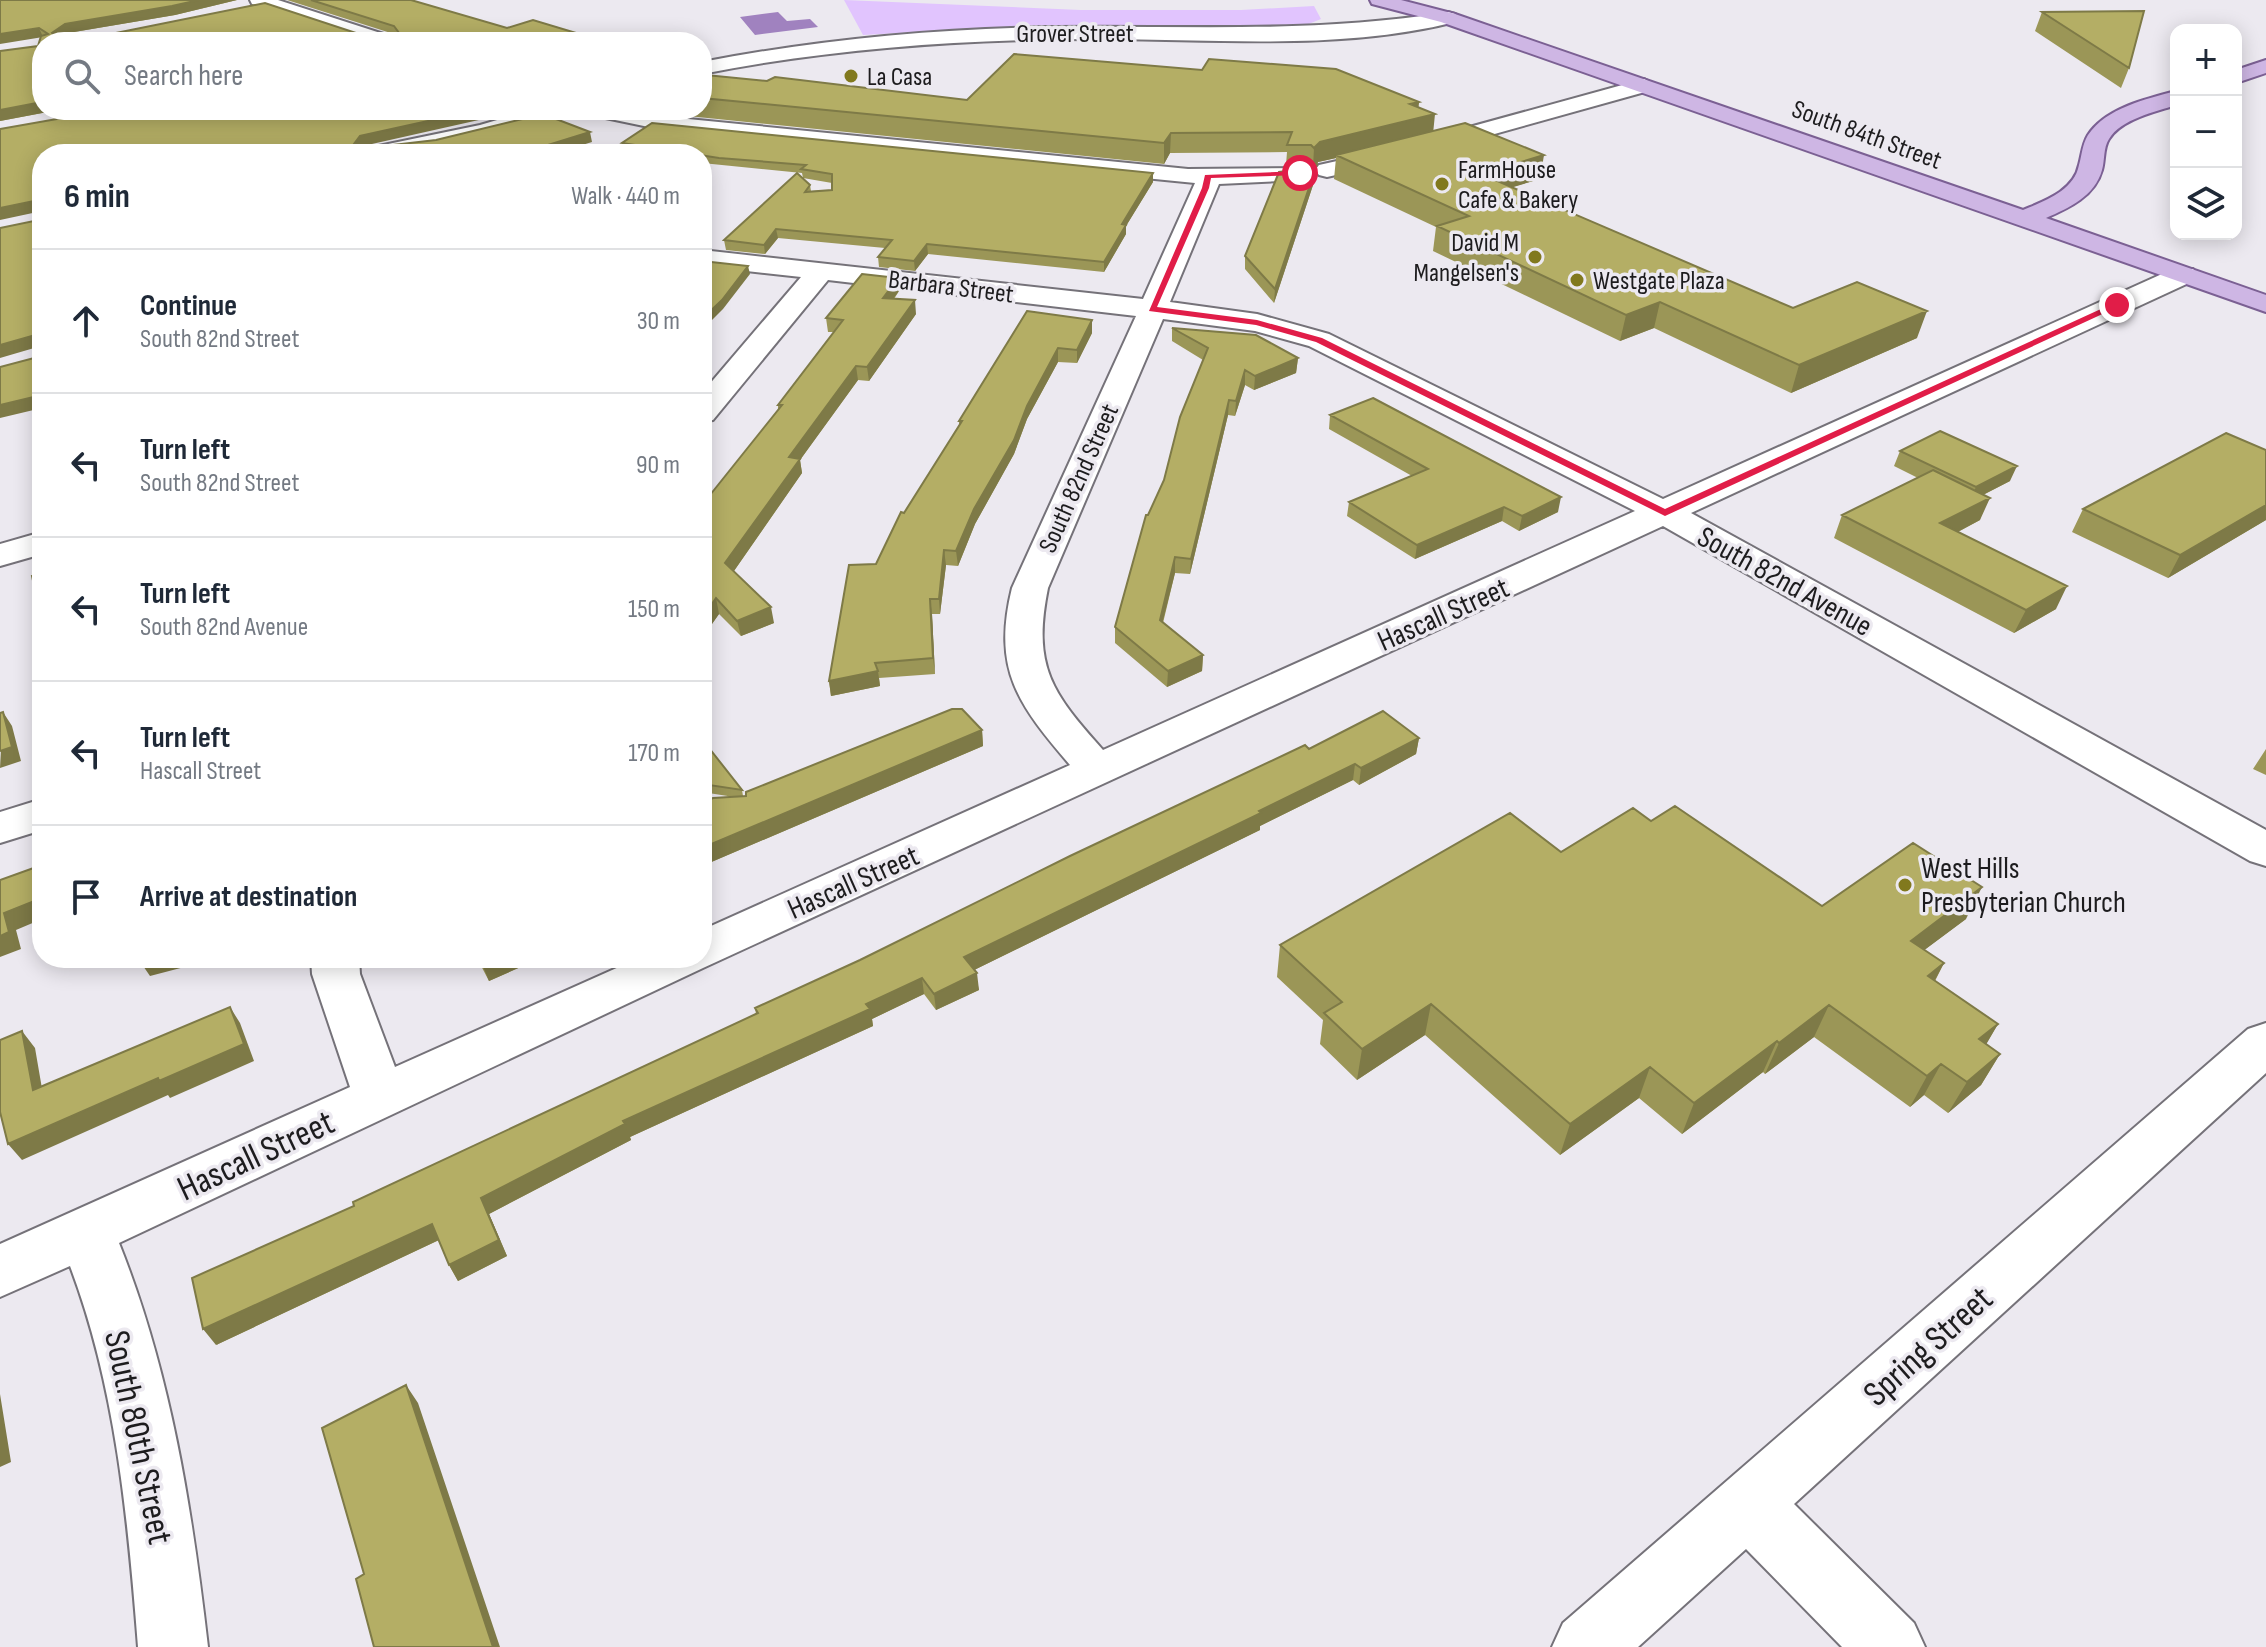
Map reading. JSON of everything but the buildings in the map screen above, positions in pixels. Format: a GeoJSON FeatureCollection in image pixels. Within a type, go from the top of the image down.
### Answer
{"type":"FeatureCollection","features":[{"type":"Feature","properties":{"kind":"main road","name":"South 84th Street"},"geometry":{"type":"LineString","coordinates":[[1379,0],[1440,13],[2266,304]]}},
{"type":"Feature","properties":{"kind":"main road"},"geometry":{"type":"LineString","coordinates":[[2242,75],[2266,66]]}},
{"type":"Feature","properties":{"kind":"main road"},"geometry":{"type":"LineString","coordinates":[[2023,219],[2049,207],[2083,184],[2089,174],[2098,137],[2110,126],[2170,100]]}},
{"type":"Feature","properties":{"kind":"street"},"geometry":{"type":"LineString","coordinates":[[241,10],[264,2],[358,32]]}},
{"type":"Feature","properties":{"kind":"street","name":"Grover Street"},"geometry":{"type":"LineString","coordinates":[[712,66],[801,50],[909,38],[1015,33],[1335,34],[1393,29],[1440,13]]}},
{"type":"Feature","properties":{"kind":"street"},"geometry":{"type":"LineString","coordinates":[[1327,170],[1386,157],[1644,85]]}},
{"type":"Feature","properties":{"kind":"street"},"geometry":{"type":"LineString","coordinates":[[420,144],[522,120]]}},
{"type":"Feature","properties":{"kind":"street"},"geometry":{"type":"LineString","coordinates":[[648,120],[1208,176],[1300,173]]}},
{"type":"Feature","properties":{"kind":"street","name":"South 82nd Street"},"geometry":{"type":"LineString","coordinates":[[1098,770],[1050,714],[1032,685],[1022,652],[1022,615],[1030,588],[1206,188],[1208,176]]}},
{"type":"Feature","properties":{"kind":"street","name":"Barbara Street"},"geometry":{"type":"LineString","coordinates":[[712,259],[1152,309]]}},
{"type":"Feature","properties":{"kind":"street"},"geometry":{"type":"LineString","coordinates":[[712,401],[821,271]]}},
{"type":"Feature","properties":{"kind":"street","name":"Hascall Street"},"geometry":{"type":"LineString","coordinates":[[712,945],[2183,275]]}},
{"type":"Feature","properties":{"kind":"street","name":"South 82nd Avenue"},"geometry":{"type":"LineString","coordinates":[[1152,309],[1257,323],[1319,340],[1665,513],[2266,850]]}},
{"type":"Feature","properties":{"kind":"street"},"geometry":{"type":"LineString","coordinates":[[0,555],[32,546]]}},
{"type":"Feature","properties":{"kind":"street"},"geometry":{"type":"LineString","coordinates":[[0,828],[32,817]]}},
{"type":"Feature","properties":{"kind":"street"},"geometry":{"type":"LineString","coordinates":[[336,968],[379,1096]]}},
{"type":"Feature","properties":{"kind":"street","name":"Hascall Street"},"geometry":{"type":"LineString","coordinates":[[0,1271],[662,968]]}},
{"type":"Feature","properties":{"kind":"street","name":"Spring Street"},"geometry":{"type":"LineString","coordinates":[[1587,1647],[2266,1043]]}},
{"type":"Feature","properties":{"kind":"street","name":"South 80th Street"},"geometry":{"type":"LineString","coordinates":[[86,1232],[104,1273],[130,1366],[165,1551],[173,1647]]}},
{"type":"Feature","properties":{"kind":"street"},"geometry":{"type":"LineString","coordinates":[[1749,1505],[1890,1647]]}},
{"type":"Feature","properties":{"kind":"shaded area"},"geometry":{"type":"Polygon","coordinates":[[[844,0],[1081,10],[1241,10],[1314,6],[1321,19],[1301,27],[1025,26],[863,35],[844,0]]]}},
{"type":"Feature","properties":{"kind":"shaded area"},"geometry":{"type":"Polygon","coordinates":[[[778,12],[787,21],[810,19],[818,27],[755,35],[740,17],[778,12]]]}},
{"type":"Feature","properties":{"kind":"place","name":"La Casa"},"geometry":{"type":"Point","coordinates":[851,76]}},
{"type":"Feature","properties":{"kind":"place","name":"FarmHouse Cafe & Bakery"},"geometry":{"type":"Point","coordinates":[1442,184]}},
{"type":"Feature","properties":{"kind":"place","name":"David M Mangelsen's"},"geometry":{"type":"Point","coordinates":[1535,257]}},
{"type":"Feature","properties":{"kind":"place","name":"Westgate Plaza"},"geometry":{"type":"Point","coordinates":[1577,280]}},
{"type":"Feature","properties":{"kind":"place","name":"West Hills Presbyterian Church"},"geometry":{"type":"Point","coordinates":[1905,885]}},
{"type":"Feature","properties":{"kind":"route"},"geometry":{"type":"LineString","coordinates":[[1300,173],[1208,176],[1206,188],[1152,309],[1257,323],[1319,340],[1665,513],[2117,305]]}}]}
